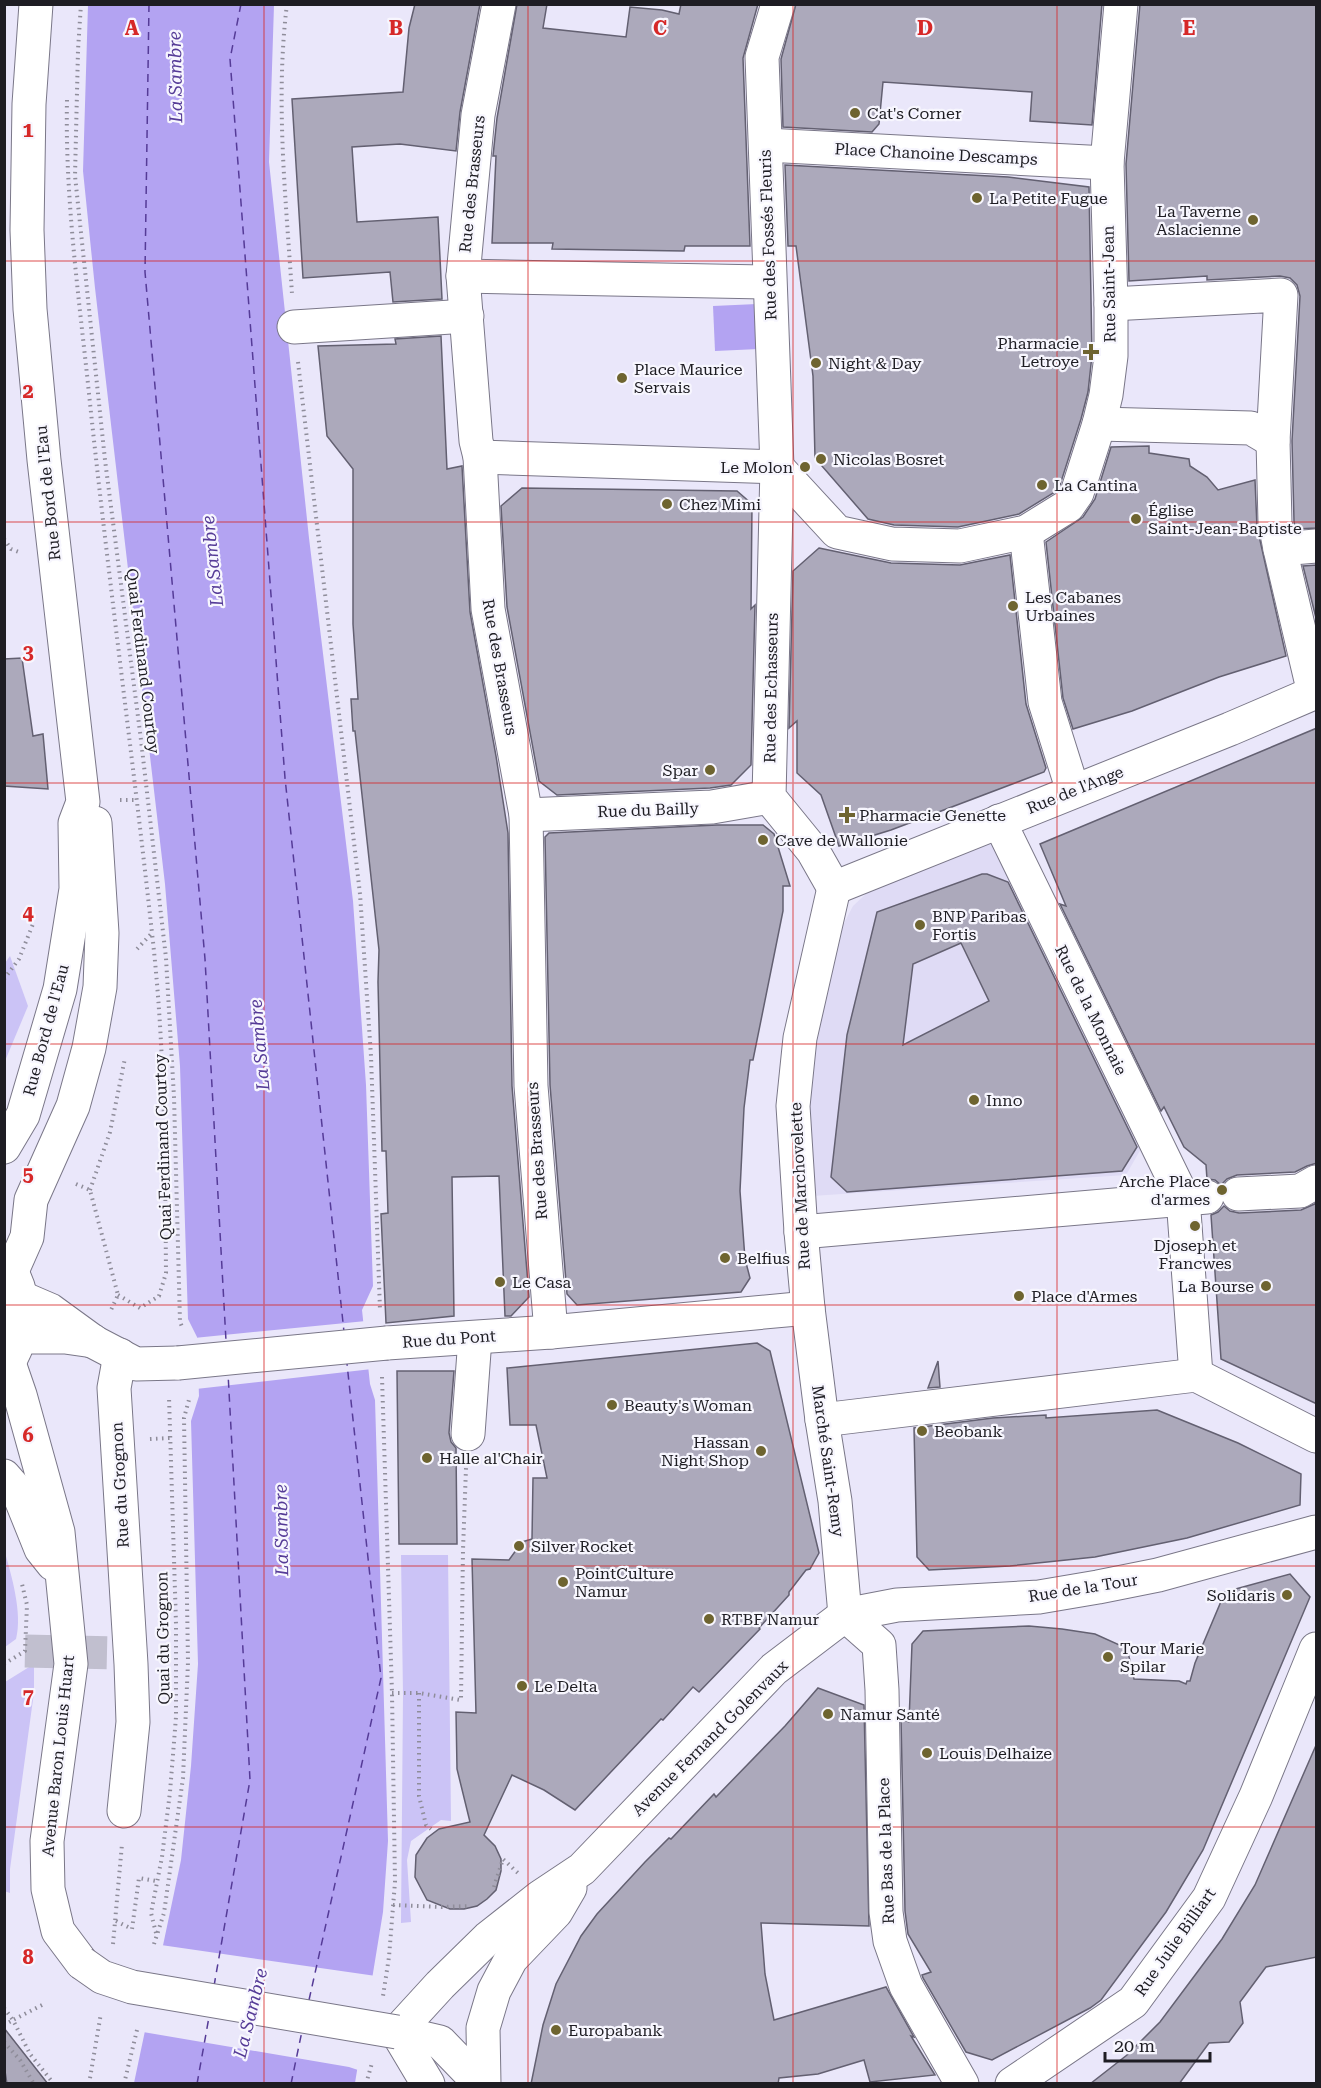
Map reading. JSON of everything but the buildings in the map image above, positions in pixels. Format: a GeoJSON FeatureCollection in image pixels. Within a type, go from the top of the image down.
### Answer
{"type":"FeatureCollection","features":[{"type":"Feature","properties":{"kind":"street","name":"Rue Bord de l'Eau"},"geometry":{"type":"LineString","coordinates":[[4,1147],[23,1114],[60,989],[76,889],[75,823],[83,801],[44,459],[30,309],[27,230],[29,114],[36,4]]}},
{"type":"Feature","properties":{"kind":"street","name":"Rue des Brasseurs"},"geometry":{"type":"LineString","coordinates":[[499,4],[478,115],[463,276],[476,441],[480,457],[488,609],[526,815],[531,1086],[551,1332]]}},
{"type":"Feature","properties":{"kind":"street","name":"Rue des Fossés Fleuris"},"geometry":{"type":"LineString","coordinates":[[777,467],[762,57],[778,4]]}},
{"type":"Feature","properties":{"kind":"street","name":"Rue Saint-Jean"},"geometry":{"type":"LineString","coordinates":[[777,467],[837,532],[892,544],[960,546],[1026,532],[1068,506],[1077,493],[1099,424],[1106,395],[1111,356],[1107,163],[1121,4]]}},
{"type":"Feature","properties":{"kind":"street","name":"Place Chanoine Descamps"},"geometry":{"type":"LineString","coordinates":[[766,145],[1107,163]]}},
{"type":"Feature","properties":{"kind":"street"},"geometry":{"type":"LineString","coordinates":[[463,276],[769,282]]}},
{"type":"Feature","properties":{"kind":"street"},"geometry":{"type":"LineString","coordinates":[[1111,304],[1281,295],[1273,441],[1275,522],[1316,693]]}},
{"type":"Feature","properties":{"kind":"street"},"geometry":{"type":"LineString","coordinates":[[294,327],[467,316]]}},
{"type":"Feature","properties":{"kind":"street"},"geometry":{"type":"LineString","coordinates":[[1099,424],[1251,428],[1273,441]]}},
{"type":"Feature","properties":{"kind":"street"},"geometry":{"type":"LineString","coordinates":[[480,457],[777,467]]}},
{"type":"Feature","properties":{"kind":"street","name":"Rue des Echasseurs"},"geometry":{"type":"LineString","coordinates":[[769,797],[777,467]]}},
{"type":"Feature","properties":{"kind":"street"},"geometry":{"type":"LineString","coordinates":[[1026,532],[1045,702],[1072,791]]}},
{"type":"Feature","properties":{"kind":"street"},"geometry":{"type":"LineString","coordinates":[[1280,549],[1317,546]]}},
{"type":"Feature","properties":{"kind":"street","name":"Rue de l'Ange"},"geometry":{"type":"LineString","coordinates":[[834,888],[1316,693]]}},
{"type":"Feature","properties":{"kind":"street"},"geometry":{"type":"LineString","coordinates":[[769,797],[813,851],[834,888]]}},
{"type":"Feature","properties":{"kind":"street","name":"Rue du Bailly"},"geometry":{"type":"LineString","coordinates":[[526,815],[712,807],[769,797]]}},
{"type":"Feature","properties":{"kind":"street","name":"Rue Bord de l'Eau"},"geometry":{"type":"LineString","coordinates":[[13,1277],[27,1237],[31,1200],[58,1176],[73,1106],[89,1048],[100,987],[102,933],[95,818],[83,801]]}},
{"type":"Feature","properties":{"kind":"street","name":"Rue de la Monnaie"},"geometry":{"type":"LineString","coordinates":[[999,821],[1209,1196]]}},
{"type":"Feature","properties":{"kind":"street","name":"Rue de Marchovelette"},"geometry":{"type":"LineString","coordinates":[[808,1308],[793,1106],[800,1038],[834,888]]}},
{"type":"Feature","properties":{"kind":"street"},"geometry":{"type":"LineString","coordinates":[[801,1232],[1209,1196],[1300,1191],[1317,1182]]}},
{"type":"Feature","properties":{"kind":"street"},"geometry":{"type":"LineString","coordinates":[[1202,1379],[1209,1196]]}},
{"type":"Feature","properties":{"kind":"street"},"geometry":{"type":"LineString","coordinates":[[11,1356],[23,1317],[13,1277]]}},
{"type":"Feature","properties":{"kind":"street","name":"Rue du Pont"},"geometry":{"type":"LineString","coordinates":[[13,1277],[50,1310],[108,1337],[136,1364],[173,1378],[383,1344],[551,1332],[808,1308]]}},
{"type":"Feature","properties":{"kind":"street","name":"Marché Saint-Remy"},"geometry":{"type":"LineString","coordinates":[[808,1308],[835,1501],[845,1615]]}},
{"type":"Feature","properties":{"kind":"street","name":"Rue du Pont"},"geometry":{"type":"LineString","coordinates":[[11,1356],[65,1337],[108,1337]]}},
{"type":"Feature","properties":{"kind":"street","name":"Rue du Grognon"},"geometry":{"type":"LineString","coordinates":[[108,1337],[114,1388],[133,1722],[124,1811]]}},
{"type":"Feature","properties":{"kind":"street"},"geometry":{"type":"LineString","coordinates":[[468,1434],[475,1338]]}},
{"type":"Feature","properties":{"kind":"street","name":"Avenue Baron Louis Huart"},"geometry":{"type":"LineString","coordinates":[[11,1356],[58,1532],[71,1664],[47,1841],[48,1888],[58,1931],[82,1963],[102,1977],[132,1988],[397,2032]]}},
{"type":"Feature","properties":{"kind":"street"},"geometry":{"type":"LineString","coordinates":[[822,1420],[1202,1379],[1317,1436]]}},
{"type":"Feature","properties":{"kind":"street"},"geometry":{"type":"LineString","coordinates":[[4,1476],[18,1492],[41,1549],[61,1575]]}},
{"type":"Feature","properties":{"kind":"street","name":"Rue de la Tour"},"geometry":{"type":"LineString","coordinates":[[845,1615],[897,1605],[1039,1596],[1098,1587],[1158,1575],[1317,1532]]}},
{"type":"Feature","properties":{"kind":"street","name":"Avenue Fernand Golenvaux"},"geometry":{"type":"LineString","coordinates":[[397,2032],[488,1938],[540,1897],[582,1869],[774,1669],[845,1615]]}},
{"type":"Feature","properties":{"kind":"street","name":"Rue Bas de la Place"},"geometry":{"type":"LineString","coordinates":[[845,1615],[879,1646],[882,1690],[886,1912],[890,1941],[906,1986],[962,2084]]}},
{"type":"Feature","properties":{"kind":"street","name":"Rue Julie Billiart"},"geometry":{"type":"LineString","coordinates":[[1012,2084],[1133,2002],[1209,1898],[1256,1797],[1317,1649]]}},
{"type":"Feature","properties":{"kind":"street","name":"Avenue Fernand Golenvaux"},"geometry":{"type":"LineString","coordinates":[[484,2084],[483,2028],[494,1991],[511,1959],[556,1912],[582,1869]]}},
{"type":"Feature","properties":{"kind":"street"},"geometry":{"type":"LineString","coordinates":[[397,2032],[428,2084]]}},
{"type":"Feature","properties":{"kind":"street"},"geometry":{"type":"LineString","coordinates":[[397,2032],[440,2042],[470,2073],[474,2084]]}},
{"type":"Feature","properties":{"kind":"path","name":"Quai Ferdinand Courtoy"},"geometry":{"type":"LineString","coordinates":[[81,4],[75,176],[105,460],[166,958],[174,1097],[180,1322]]}},
{"type":"Feature","properties":{"kind":"path"},"geometry":{"type":"LineString","coordinates":[[287,4],[283,82],[283,157],[294,327],[360,894],[371,1056],[383,1344],[392,1693],[395,1882],[389,1957]]}},
{"type":"Feature","properties":{"kind":"path"},"geometry":{"type":"LineString","coordinates":[[67,99],[72,231],[95,458],[138,800],[157,974],[163,1074],[166,1273],[159,1296],[140,1308],[118,1295]]}},
{"type":"Feature","properties":{"kind":"path"},"geometry":{"type":"LineString","coordinates":[[136,960],[137,949],[152,933]]}},
{"type":"Feature","properties":{"kind":"path"},"geometry":{"type":"LineString","coordinates":[[108,1337],[118,1295],[90,1190],[110,1132],[125,1053]]}},
{"type":"Feature","properties":{"kind":"path"},"geometry":{"type":"LineString","coordinates":[[58,1176],[90,1190]]}},
{"type":"Feature","properties":{"kind":"path","name":"Quai du Grognon"},"geometry":{"type":"LineString","coordinates":[[156,1934],[151,1913],[162,1857],[176,1717],[173,1378]]}},
{"type":"Feature","properties":{"kind":"path"},"geometry":{"type":"LineString","coordinates":[[154,1944],[164,1913],[183,1778],[189,1662],[184,1418],[190,1394]]}},
{"type":"Feature","properties":{"kind":"path"},"geometry":{"type":"LineString","coordinates":[[392,1693],[419,1693],[461,1700],[463,1550],[468,1434]]}},
{"type":"Feature","properties":{"kind":"path"},"geometry":{"type":"LineString","coordinates":[[4,1664],[25,1651]]}},
{"type":"Feature","properties":{"kind":"path"},"geometry":{"type":"LineString","coordinates":[[419,1693],[419,1796],[426,1826],[431,1829]]}},
{"type":"Feature","properties":{"kind":"path"},"geometry":{"type":"LineString","coordinates":[[116,1926],[124,1811]]}},
{"type":"Feature","properties":{"kind":"path"},"geometry":{"type":"LineString","coordinates":[[490,1893],[494,1888],[503,1859]]}},
{"type":"Feature","properties":{"kind":"path"},"geometry":{"type":"LineString","coordinates":[[116,1921],[132,1929],[139,1878],[156,1881]]}},
{"type":"Feature","properties":{"kind":"path"},"geometry":{"type":"LineString","coordinates":[[393,1905],[442,1907],[476,1905]]}},
{"type":"Feature","properties":{"kind":"path"},"geometry":{"type":"LineString","coordinates":[[4,2025],[42,2005]]}},
{"type":"Feature","properties":{"kind":"path"},"geometry":{"type":"LineString","coordinates":[[4,2008],[13,2020],[30,2054],[54,2084]]}},
{"type":"Feature","properties":{"kind":"path"},"geometry":{"type":"LineString","coordinates":[[89,2084],[99,2024]]}},
{"type":"Feature","properties":{"kind":"path"},"geometry":{"type":"LineString","coordinates":[[124,2084],[137,2030]]}},
{"type":"Feature","properties":{"kind":"path"},"geometry":{"type":"LineString","coordinates":[[4,2042],[20,2060],[34,2084]]}},
{"type":"Feature","properties":{"kind":"path"},"geometry":{"type":"LineString","coordinates":[[366,2084],[372,2063]]}},
{"type":"Feature","properties":{"kind":"shaded area"},"geometry":{"type":"Polygon","coordinates":[[[992,842],[1142,1147],[1126,1175],[812,1196],[808,1108],[816,1027],[840,931],[853,906],[869,891],[992,842]]]}},
{"type":"Feature","properties":{"kind":"shaded area"},"geometry":{"type":"Polygon","coordinates":[[[10,956],[28,1006],[5,1061],[5,963],[10,956]]]}},
{"type":"Feature","properties":{"kind":"shaded area"},"geometry":{"type":"Polygon","coordinates":[[[4,1549],[18,1617],[16,1639],[5,1647],[4,1549]]]}},
{"type":"Feature","properties":{"kind":"shaded area"},"geometry":{"type":"Polygon","coordinates":[[[401,1555],[448,1555],[451,1821],[441,1820],[411,1841],[407,1860],[411,1922],[401,1923],[403,1695],[401,1555]]]}},
{"type":"Feature","properties":{"kind":"shaded area"},"geometry":{"type":"Polygon","coordinates":[[[34,1664],[34,1692],[10,1869],[10,1893],[4,1891],[5,1682],[34,1664]]]}},
{"type":"Feature","properties":{"kind":"water","name":"La Sambre"},"geometry":{"type":"Polygon","coordinates":[[[88,5],[274,5],[269,162],[309,538],[353,901],[366,1085],[373,1286],[362,1310],[370,1384],[375,1400],[388,1841],[383,1912],[355,2083],[134,2083],[181,1860],[191,1766],[198,1664],[191,1421],[199,1396],[197,1337],[188,1319],[180,1066],[165,884],[83,171],[88,5]]]}},
{"type":"Feature","properties":{"kind":"water"},"geometry":{"type":"Polygon","coordinates":[[[757,304],[759,349],[715,351],[713,306],[757,304]]]}},
{"type":"Feature","properties":{"kind":"pier"},"geometry":{"type":"Polygon","coordinates":[[[366,1321],[372,1369],[196,1389],[194,1338],[366,1321]]]}},
{"type":"Feature","properties":{"kind":"pier"},"geometry":{"type":"Polygon","coordinates":[[[161,1945],[376,1976],[361,2071],[349,2067],[143,2032],[161,1945]]]}},
{"type":"Feature","properties":{"kind":"ferry route"},"geometry":{"type":"LineString","coordinates":[[149,4],[145,272],[205,959],[226,1341]]}},
{"type":"Feature","properties":{"kind":"ferry route"},"geometry":{"type":"LineString","coordinates":[[241,4],[230,59],[285,778],[344,1332]]}},
{"type":"Feature","properties":{"kind":"ferry route"},"geometry":{"type":"LineString","coordinates":[[309,2000],[381,1678],[347,1364]]}},
{"type":"Feature","properties":{"kind":"ferry route"},"geometry":{"type":"LineString","coordinates":[[214,1986],[250,1780],[228,1373]]}},
{"type":"Feature","properties":{"kind":"ferry route"},"geometry":{"type":"LineString","coordinates":[[197,2084],[209,2017]]}},
{"type":"Feature","properties":{"kind":"ferry route"},"geometry":{"type":"LineString","coordinates":[[291,2084],[302,2031]]}},
{"type":"Feature","properties":{"kind":"tunnel"},"geometry":{"type":"LineString","coordinates":[[25,1651],[115,1653]]}},
{"type":"Feature","properties":{"kind":"place","name":"Cat's Corner"},"geometry":{"type":"Point","coordinates":[855,113]}},
{"type":"Feature","properties":{"kind":"place","name":"La Petite Fugue"},"geometry":{"type":"Point","coordinates":[977,198]}},
{"type":"Feature","properties":{"kind":"place","name":"La Taverne Aslacienne"},"geometry":{"type":"Point","coordinates":[1253,220]}},
{"type":"Feature","properties":{"kind":"place","name":"Pharmacie Letroye"},"geometry":{"type":"Point","coordinates":[1091,352]}},
{"type":"Feature","properties":{"kind":"place","name":"Night & Day"},"geometry":{"type":"Point","coordinates":[816,363]}},
{"type":"Feature","properties":{"kind":"place","name":"Place Maurice Servais"},"geometry":{"type":"Point","coordinates":[622,378]}},
{"type":"Feature","properties":{"kind":"place","name":"Nicolas Bosret"},"geometry":{"type":"Point","coordinates":[821,459]}},
{"type":"Feature","properties":{"kind":"place","name":"Le Molon"},"geometry":{"type":"Point","coordinates":[805,467]}},
{"type":"Feature","properties":{"kind":"place","name":"La Cantina"},"geometry":{"type":"Point","coordinates":[1042,485]}},
{"type":"Feature","properties":{"kind":"place","name":"Chez Mimi"},"geometry":{"type":"Point","coordinates":[667,504]}},
{"type":"Feature","properties":{"kind":"place","name":"Église Saint-Jean-Baptiste"},"geometry":{"type":"Point","coordinates":[1136,519]}},
{"type":"Feature","properties":{"kind":"place","name":"Les Cabanes Urbaines"},"geometry":{"type":"Point","coordinates":[1013,606]}},
{"type":"Feature","properties":{"kind":"place","name":"Spar"},"geometry":{"type":"Point","coordinates":[710,770]}},
{"type":"Feature","properties":{"kind":"place","name":"Pharmacie Genette"},"geometry":{"type":"Point","coordinates":[847,815]}},
{"type":"Feature","properties":{"kind":"place","name":"Cave de Wallonie"},"geometry":{"type":"Point","coordinates":[763,840]}},
{"type":"Feature","properties":{"kind":"place","name":"BNP Paribas Fortis"},"geometry":{"type":"Point","coordinates":[920,925]}},
{"type":"Feature","properties":{"kind":"place","name":"Inno"},"geometry":{"type":"Point","coordinates":[974,1100]}},
{"type":"Feature","properties":{"kind":"place","name":"Arche Place d'armes"},"geometry":{"type":"Point","coordinates":[1222,1190]}},
{"type":"Feature","properties":{"kind":"place","name":"Djoseph et Francwes"},"geometry":{"type":"Point","coordinates":[1195,1226]}},
{"type":"Feature","properties":{"kind":"place","name":"Belfius"},"geometry":{"type":"Point","coordinates":[725,1258]}},
{"type":"Feature","properties":{"kind":"place","name":"Le Casa"},"geometry":{"type":"Point","coordinates":[500,1282]}},
{"type":"Feature","properties":{"kind":"place","name":"La Bourse"},"geometry":{"type":"Point","coordinates":[1266,1286]}},
{"type":"Feature","properties":{"kind":"place","name":"Place d'Armes"},"geometry":{"type":"Point","coordinates":[1019,1296]}},
{"type":"Feature","properties":{"kind":"place","name":"Beauty's Woman"},"geometry":{"type":"Point","coordinates":[612,1405]}},
{"type":"Feature","properties":{"kind":"place","name":"Beobank"},"geometry":{"type":"Point","coordinates":[922,1431]}},
{"type":"Feature","properties":{"kind":"place","name":"Hassan Night Shop"},"geometry":{"type":"Point","coordinates":[761,1451]}},
{"type":"Feature","properties":{"kind":"place","name":"Halle al'Chair"},"geometry":{"type":"Point","coordinates":[427,1458]}},
{"type":"Feature","properties":{"kind":"place","name":"Silver Rocket"},"geometry":{"type":"Point","coordinates":[519,1546]}},
{"type":"Feature","properties":{"kind":"place","name":"PointCulture Namur"},"geometry":{"type":"Point","coordinates":[563,1582]}},
{"type":"Feature","properties":{"kind":"place","name":"Solidaris"},"geometry":{"type":"Point","coordinates":[1287,1595]}},
{"type":"Feature","properties":{"kind":"place","name":"RTBF Namur"},"geometry":{"type":"Point","coordinates":[709,1619]}},
{"type":"Feature","properties":{"kind":"place","name":"Tour Marie Spilar"},"geometry":{"type":"Point","coordinates":[1108,1657]}},
{"type":"Feature","properties":{"kind":"place","name":"Le Delta"},"geometry":{"type":"Point","coordinates":[522,1686]}},
{"type":"Feature","properties":{"kind":"place","name":"Namur Santé"},"geometry":{"type":"Point","coordinates":[828,1714]}},
{"type":"Feature","properties":{"kind":"place","name":"Louis Delhaize"},"geometry":{"type":"Point","coordinates":[927,1753]}},
{"type":"Feature","properties":{"kind":"place","name":"Europabank"},"geometry":{"type":"Point","coordinates":[556,2030]}}]}
